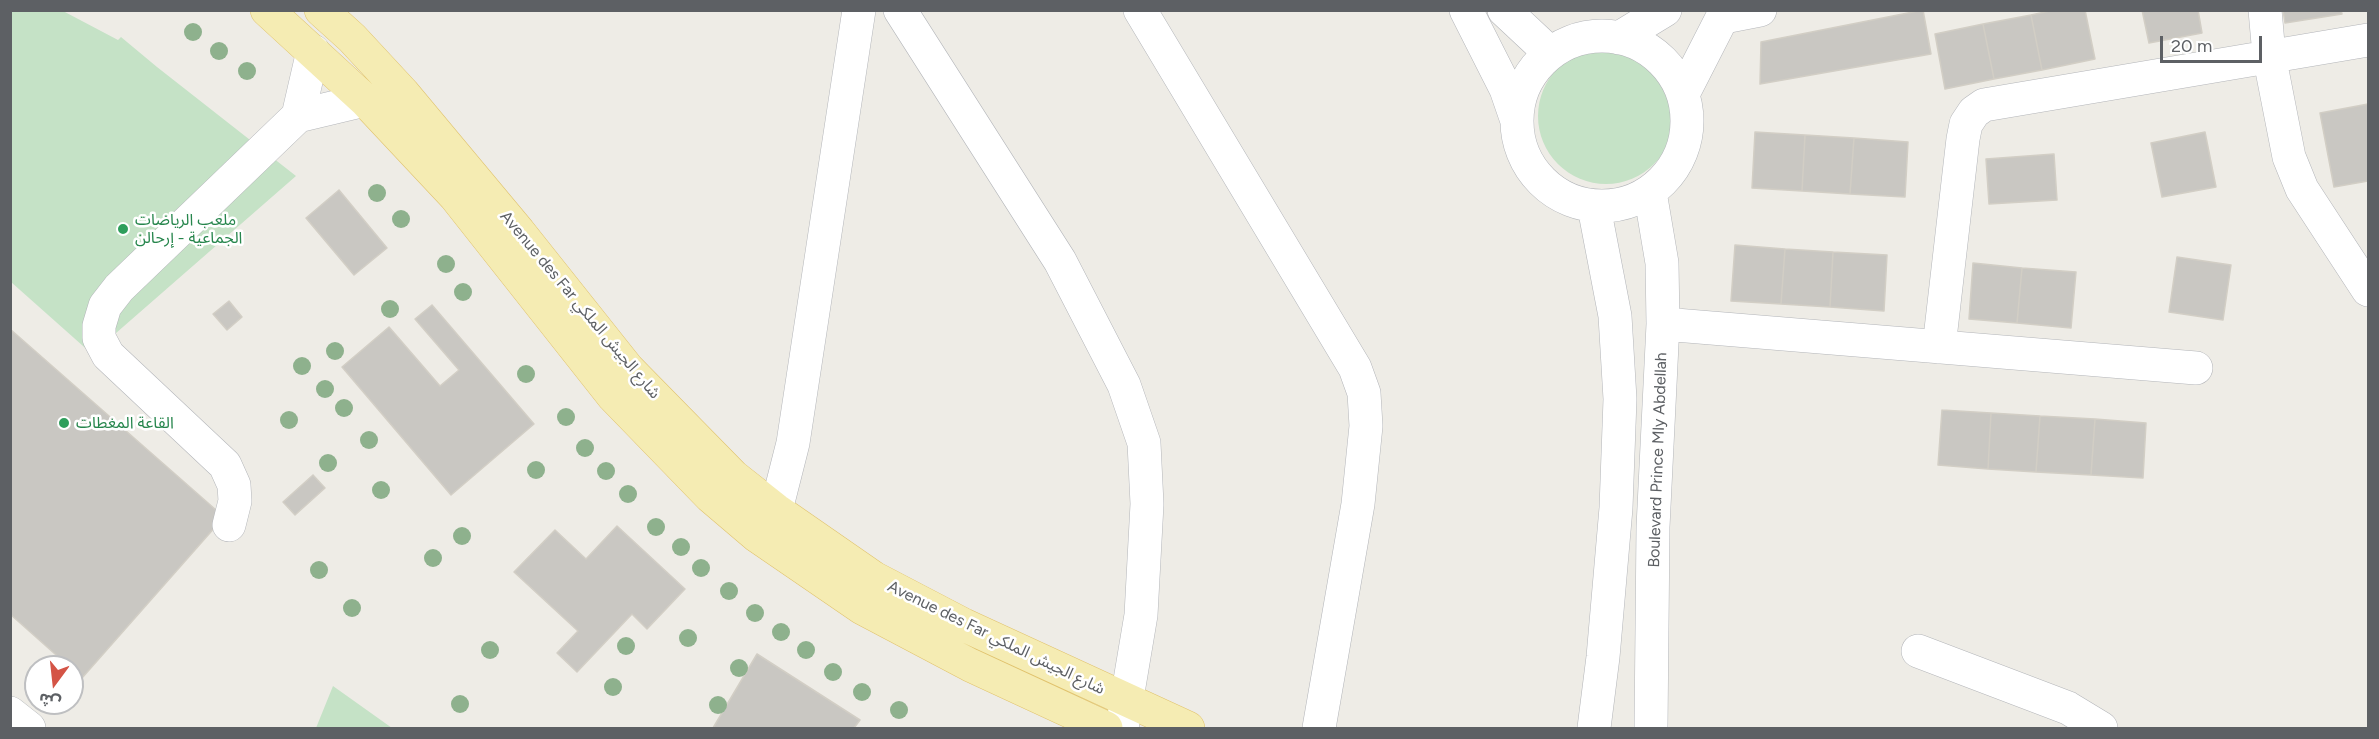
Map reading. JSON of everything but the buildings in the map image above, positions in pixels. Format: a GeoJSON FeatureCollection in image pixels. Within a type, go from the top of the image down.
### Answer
{"type":"FeatureCollection","features":[{"type":"Feature","properties":{"kind":"main road","name":"Avenue des Far شارع الجيش الملكي"},"geometry":{"type":"LineString","coordinates":[[267,10],[365,100],[455,196],[613,396],[710,496],[757,536],[862,608],[970,665],[1106,729]]}},
{"type":"Feature","properties":{"kind":"main road","name":"Avenue des Far شارع الجيش الملكي"},"geometry":{"type":"LineString","coordinates":[[321,10],[352,38],[410,102],[519,232],[628,369],[733,476],[776,510],[884,584],[1125,715],[1188,729]]}},
{"type":"Feature","properties":{"kind":"street"},"geometry":{"type":"LineString","coordinates":[[757,536],[776,510],[793,443],[859,10]]}},
{"type":"Feature","properties":{"kind":"street"},"geometry":{"type":"LineString","coordinates":[[900,10],[1060,261],[1124,385],[1144,443],[1148,504],[1141,615],[1125,715]]}},
{"type":"Feature","properties":{"kind":"street"},"geometry":{"type":"LineString","coordinates":[[1140,10],[1355,368],[1364,393],[1366,426],[1358,504],[1319,729]]}},
{"type":"Feature","properties":{"kind":"street"},"geometry":{"type":"LineString","coordinates":[[1466,10],[1506,89],[1516,118],[1519,144],[1530,168],[1547,187],[1569,200],[1594,207],[1624,204],[1650,192],[1671,173],[1683,148],[1688,121],[1683,94],[1674,74],[1659,57],[1640,44],[1619,38],[1595,36],[1571,42],[1550,53],[1533,71],[1521,93],[1516,118]]}},
{"type":"Feature","properties":{"kind":"street"},"geometry":{"type":"LineString","coordinates":[[1504,10],[1550,53]]}},
{"type":"Feature","properties":{"kind":"street"},"geometry":{"type":"LineString","coordinates":[[1619,38],[1665,10]]}},
{"type":"Feature","properties":{"kind":"street"},"geometry":{"type":"LineString","coordinates":[[1683,94],[1725,14],[1760,10]]}},
{"type":"Feature","properties":{"kind":"street"},"geometry":{"type":"LineString","coordinates":[[2265,10],[2270,55],[2289,157],[2302,189],[2368,290]]}},
{"type":"Feature","properties":{"kind":"street"},"geometry":{"type":"LineString","coordinates":[[1939,346],[1963,139],[1966,124],[1974,112],[1984,105],[2368,40]]}},
{"type":"Feature","properties":{"kind":"street"},"geometry":{"type":"LineString","coordinates":[[298,116],[313,51]]}},
{"type":"Feature","properties":{"kind":"street"},"geometry":{"type":"LineString","coordinates":[[229,525],[235,501],[234,485],[225,465],[108,355],[99,338],[99,326],[105,306],[119,288],[298,116],[365,100]]}},
{"type":"Feature","properties":{"kind":"street","name":"Boulevard Prince Mly Abdellah"},"geometry":{"type":"LineString","coordinates":[[1650,192],[1662,264],[1663,324],[1653,527],[1651,729]]}},
{"type":"Feature","properties":{"kind":"street"},"geometry":{"type":"LineString","coordinates":[[1594,207],[1615,316],[1620,399],[1616,508],[1603,657],[1594,729]]}},
{"type":"Feature","properties":{"kind":"street"},"geometry":{"type":"LineString","coordinates":[[1663,324],[2196,368]]}},
{"type":"Feature","properties":{"kind":"street"},"geometry":{"type":"LineString","coordinates":[[1918,651],[2068,708],[2101,729]]}},
{"type":"Feature","properties":{"kind":"street"},"geometry":{"type":"LineString","coordinates":[[10,713],[29,729]]}},
{"type":"Feature","properties":{"kind":"green space","name":"ملعب الرياضات الجماعية - إرحالن"},"geometry":{"type":"Polygon","coordinates":[[[11,11],[63,11],[118,40],[121,37],[296,176],[92,354],[11,282],[11,11]]]}},
{"type":"Feature","properties":{"kind":"green space"},"geometry":{"type":"Polygon","coordinates":[[[1606,48],[1632,53],[1654,68],[1669,90],[1674,116],[1669,142],[1654,164],[1632,179],[1606,184],[1580,179],[1558,164],[1543,142],[1538,116],[1543,90],[1558,68],[1580,53],[1606,48]]]}},
{"type":"Feature","properties":{"kind":"green space"},"geometry":{"type":"Polygon","coordinates":[[[333,686],[392,728],[316,728],[333,686]]]}},
{"type":"Feature","properties":{"kind":"place","name":"ملعب الرياضات الجماعية - إرحالن"},"geometry":{"type":"Point","coordinates":[123,229]}},
{"type":"Feature","properties":{"kind":"place","name":"القاعة المغطات"},"geometry":{"type":"Point","coordinates":[64,423]}}]}
